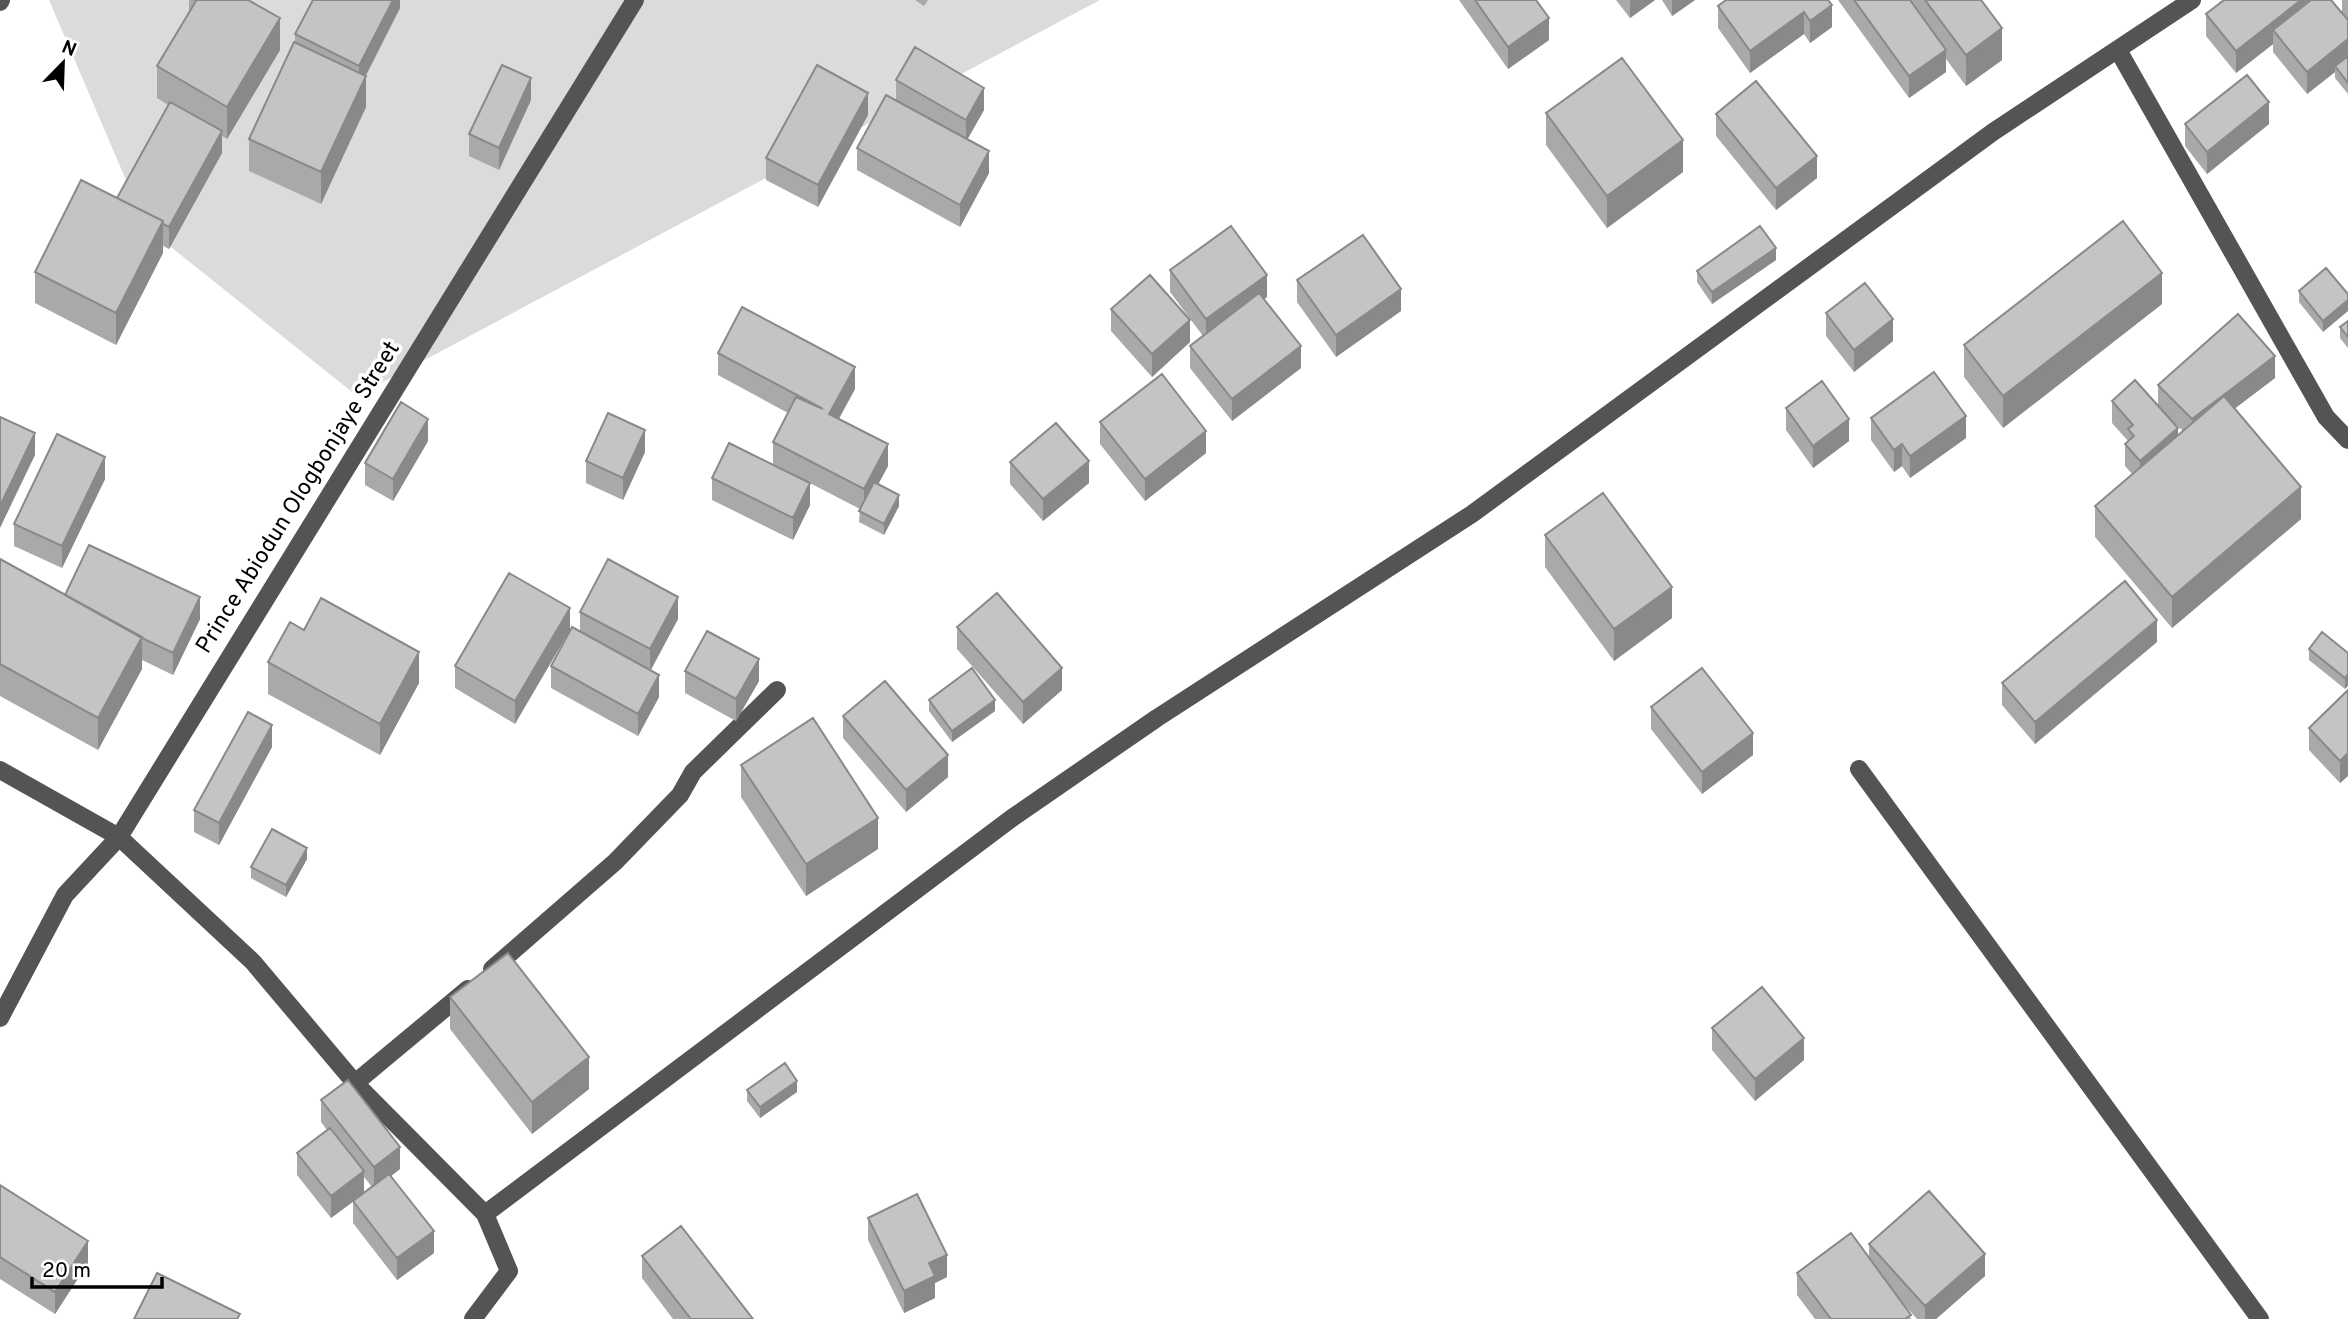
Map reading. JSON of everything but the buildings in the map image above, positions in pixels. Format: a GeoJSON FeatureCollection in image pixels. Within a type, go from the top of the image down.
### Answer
{"type":"FeatureCollection","features":[{"type":"Feature","properties":{"kind":"street","name":"Prince Abiodun Ologbonjaye Street"},"geometry":{"type":"LineString","coordinates":[[0,1018],[65,895],[119,837],[635,0]]}},
{"type":"Feature","properties":{"kind":"street"},"geometry":{"type":"LineString","coordinates":[[485,1214],[1012,818],[1157,718],[1472,514],[1993,132],[2192,0]]}},
{"type":"Feature","properties":{"kind":"street"},"geometry":{"type":"LineString","coordinates":[[2118,50],[2326,417],[2348,440]]}},
{"type":"Feature","properties":{"kind":"street"},"geometry":{"type":"LineString","coordinates":[[355,1083],[615,862],[680,795],[693,772],[778,690]]}},
{"type":"Feature","properties":{"kind":"street"},"geometry":{"type":"LineString","coordinates":[[1859,769],[2260,1319]]}},
{"type":"Feature","properties":{"kind":"street"},"geometry":{"type":"LineString","coordinates":[[0,770],[119,837],[253,962],[355,1083],[485,1214],[509,1271],[473,1319]]}},
{"type":"Feature","properties":{"kind":"shaded area"},"geometry":{"type":"Polygon","coordinates":[[[49,0],[1100,0],[357,396],[146,227],[49,0]]]}}]}
